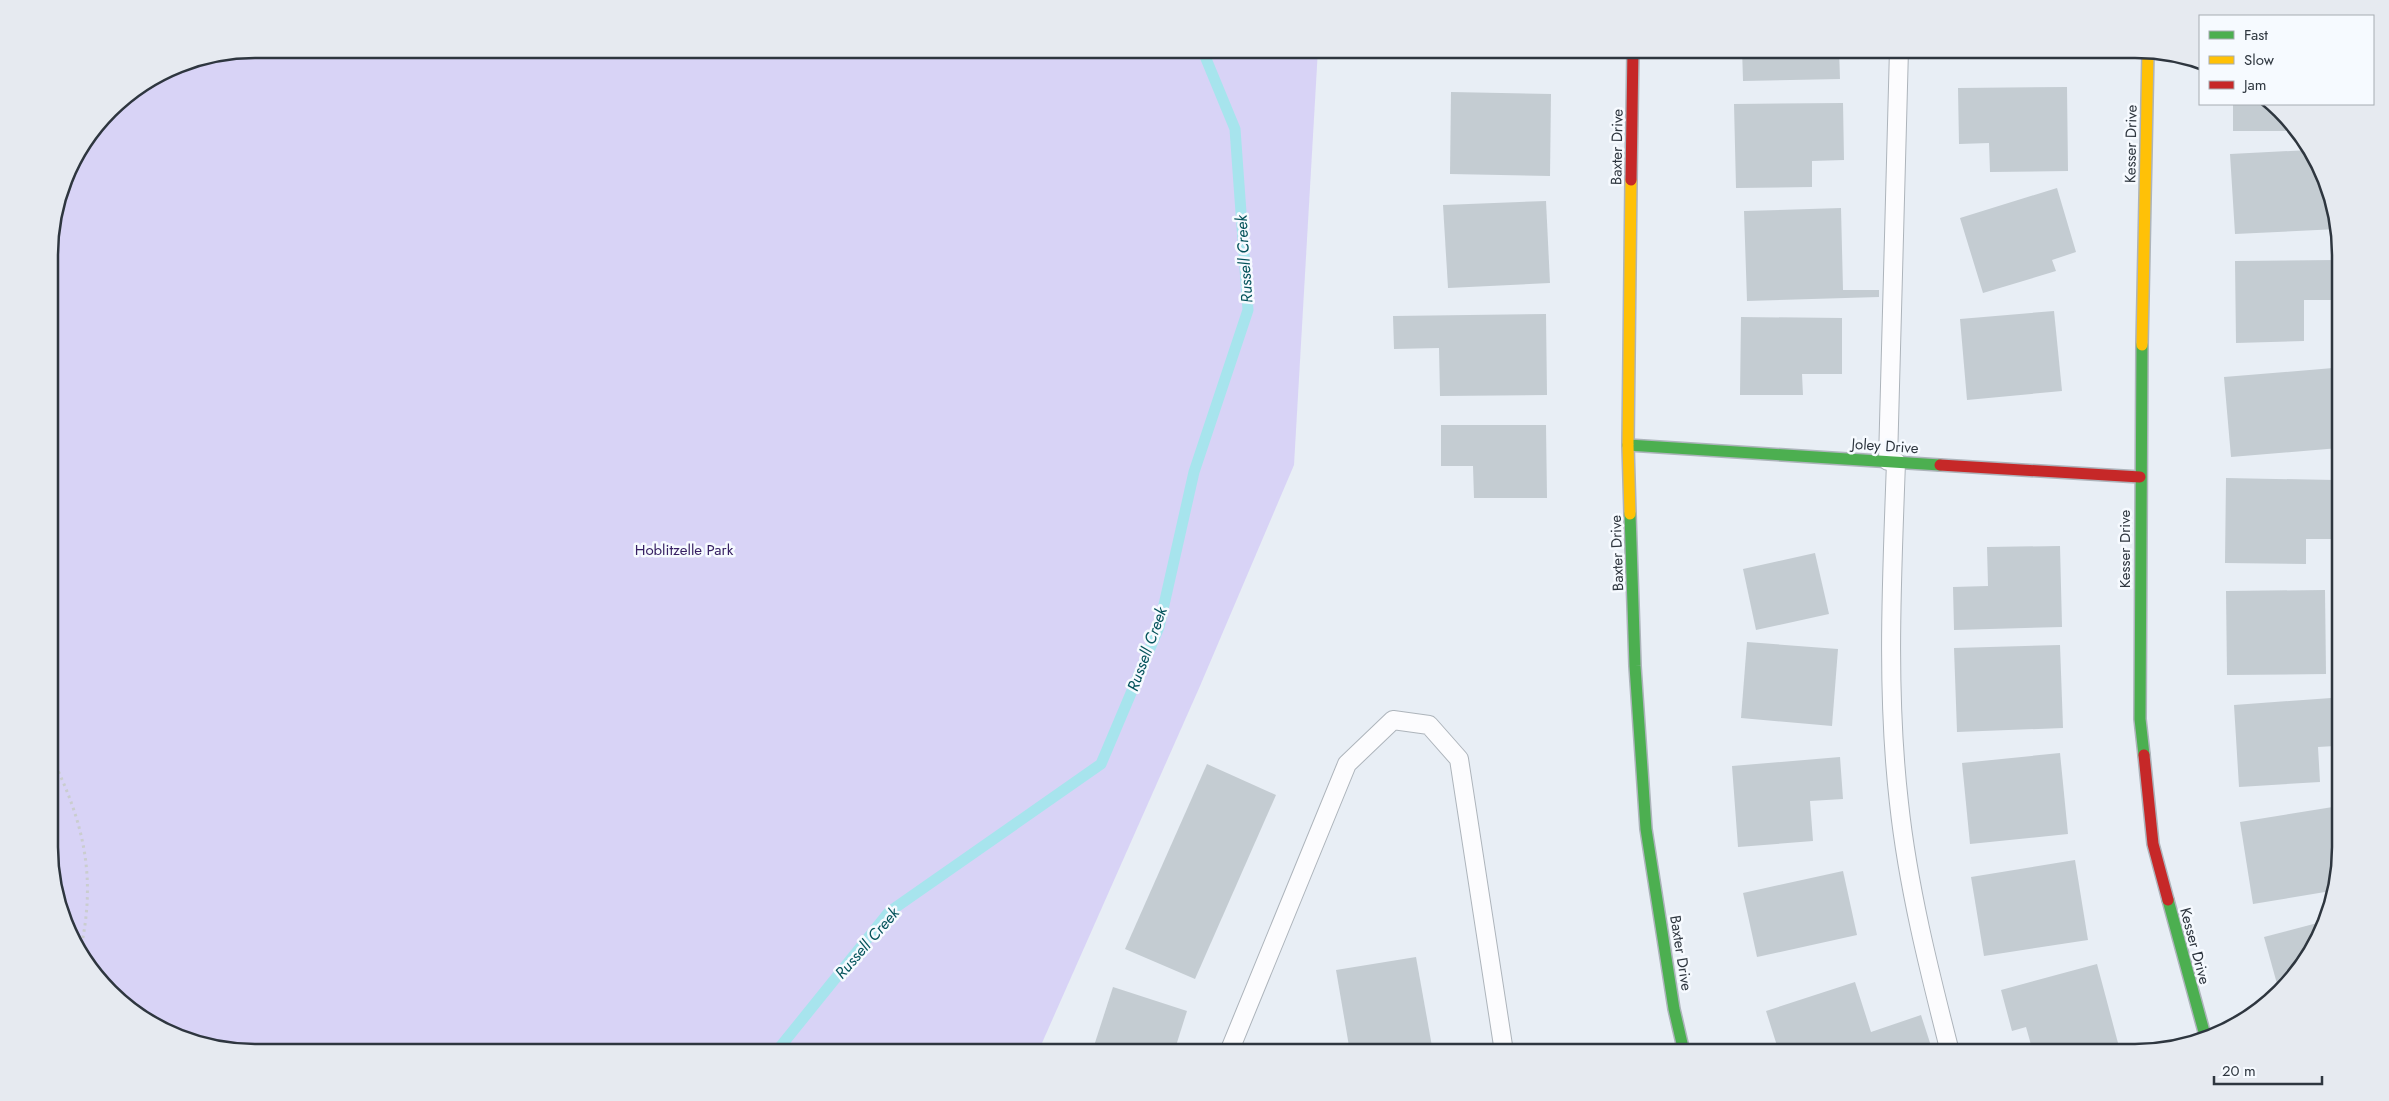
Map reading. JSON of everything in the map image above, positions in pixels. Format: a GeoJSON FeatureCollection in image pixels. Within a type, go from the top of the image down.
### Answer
{"type":"FeatureCollection","features":[{"type":"Feature","properties":{"kind":"street","name":"Baxter Drive"},"geometry":{"type":"LineString","coordinates":[[1633,58],[1628,445],[1635,666],[1646,829],[1674,1009],[1682,1044]]}},
{"type":"Feature","properties":{"kind":"street","name":"Kesser Drive"},"geometry":{"type":"LineString","coordinates":[[2148,58],[2140,478],[2140,719],[2153,844],[2204,1031]]}},
{"type":"Feature","properties":{"kind":"street","name":"Joley Drive"},"geometry":{"type":"LineString","coordinates":[[1628,445],[2140,478]]}},
{"type":"Feature","properties":{"kind":"lane"},"geometry":{"type":"LineString","coordinates":[[1899,58],[1889,652],[1899,803],[1922,939],[1948,1044]]}},
{"type":"Feature","properties":{"kind":"lane"},"geometry":{"type":"LineString","coordinates":[[1232,1044],[1347,764],[1393,720],[1429,725],[1460,758],[1503,1044]]}},
{"type":"Feature","properties":{"kind":"path"},"geometry":{"type":"LineString","coordinates":[[58,769],[64,781],[82,838],[89,877],[87,920],[82,942]]}},
{"type":"Feature","properties":{"kind":"green space","name":"Hoblitzelle Park"},"geometry":{"type":"Polygon","coordinates":[[[1317,58],[1294,465],[1200,686],[1042,1044],[255,1044],[216,1040],[191,1033],[167,1023],[125,995],[98,966],[78,934],[68,910],[59,872],[58,242],[64,204],[78,167],[106,125],[135,98],[167,78],[191,68],[229,59],[1317,58]]]}},
{"type":"Feature","properties":{"kind":"building"},"geometry":{"type":"Polygon","coordinates":[[[1742,58],[1839,58],[1840,79],[1743,81],[1742,58]]]}},
{"type":"Feature","properties":{"kind":"building"},"geometry":{"type":"Polygon","coordinates":[[[2067,87],[2068,171],[1990,172],[1989,143],[1959,144],[1958,88],[2067,87]]]}},
{"type":"Feature","properties":{"kind":"building"},"geometry":{"type":"Polygon","coordinates":[[[1451,92],[1551,94],[1550,176],[1450,174],[1451,92]]]}},
{"type":"Feature","properties":{"kind":"building"},"geometry":{"type":"Polygon","coordinates":[[[1843,103],[1844,160],[1812,161],[1812,187],[1736,188],[1734,104],[1843,103]]]}},
{"type":"Feature","properties":{"kind":"building"},"geometry":{"type":"Polygon","coordinates":[[[2233,105],[2263,105],[2288,131],[2233,131],[2233,105]]]}},
{"type":"Feature","properties":{"kind":"building"},"geometry":{"type":"Polygon","coordinates":[[[2301,150],[2321,191],[2330,229],[2235,234],[2230,154],[2301,150]]]}},
{"type":"Feature","properties":{"kind":"building"},"geometry":{"type":"Polygon","coordinates":[[[2057,188],[2076,252],[2052,260],[2056,271],[1983,293],[1960,218],[2057,188]]]}},
{"type":"Feature","properties":{"kind":"building"},"geometry":{"type":"Polygon","coordinates":[[[1546,201],[1550,283],[1448,288],[1443,205],[1546,201]]]}},
{"type":"Feature","properties":{"kind":"building"},"geometry":{"type":"Polygon","coordinates":[[[1841,208],[1843,290],[1879,290],[1879,297],[1747,301],[1744,211],[1841,208]]]}},
{"type":"Feature","properties":{"kind":"building"},"geometry":{"type":"Polygon","coordinates":[[[2332,260],[2332,300],[2304,300],[2304,341],[2236,343],[2235,261],[2332,260]]]}},
{"type":"Feature","properties":{"kind":"building"},"geometry":{"type":"Polygon","coordinates":[[[2054,311],[2062,391],[1967,400],[1960,319],[2054,311]]]}},
{"type":"Feature","properties":{"kind":"building"},"geometry":{"type":"Polygon","coordinates":[[[1546,314],[1547,395],[1440,396],[1439,348],[1394,349],[1393,316],[1546,314]]]}},
{"type":"Feature","properties":{"kind":"building"},"geometry":{"type":"Polygon","coordinates":[[[1741,317],[1842,318],[1842,374],[1802,374],[1803,395],[1740,395],[1741,317]]]}},
{"type":"Feature","properties":{"kind":"building"},"geometry":{"type":"Polygon","coordinates":[[[2332,368],[2332,449],[2231,457],[2224,377],[2332,368]]]}},
{"type":"Feature","properties":{"kind":"building"},"geometry":{"type":"Polygon","coordinates":[[[1441,425],[1546,425],[1547,498],[1474,498],[1473,466],[1441,466],[1441,425]]]}},
{"type":"Feature","properties":{"kind":"building"},"geometry":{"type":"Polygon","coordinates":[[[2226,478],[2332,480],[2332,539],[2306,539],[2306,564],[2225,563],[2226,478]]]}},
{"type":"Feature","properties":{"kind":"building"},"geometry":{"type":"Polygon","coordinates":[[[2060,546],[2062,627],[1954,630],[1953,587],[1988,586],[1987,547],[2060,546]]]}},
{"type":"Feature","properties":{"kind":"building"},"geometry":{"type":"Polygon","coordinates":[[[1815,553],[1829,614],[1756,630],[1743,569],[1815,553]]]}},
{"type":"Feature","properties":{"kind":"building"},"geometry":{"type":"Polygon","coordinates":[[[2325,590],[2326,674],[2227,675],[2226,591],[2325,590]]]}},
{"type":"Feature","properties":{"kind":"building"},"geometry":{"type":"Polygon","coordinates":[[[1747,642],[1838,649],[1832,726],[1741,718],[1747,642]]]}},
{"type":"Feature","properties":{"kind":"building"},"geometry":{"type":"Polygon","coordinates":[[[2060,645],[2063,728],[1957,732],[1954,648],[2060,645]]]}},
{"type":"Feature","properties":{"kind":"building"},"geometry":{"type":"Polygon","coordinates":[[[2331,698],[2332,746],[2318,747],[2320,782],[2239,787],[2234,705],[2331,698]]]}},
{"type":"Feature","properties":{"kind":"building"},"geometry":{"type":"Polygon","coordinates":[[[2060,753],[2068,834],[1970,844],[1962,763],[2060,753]]]}},
{"type":"Feature","properties":{"kind":"building"},"geometry":{"type":"Polygon","coordinates":[[[1840,757],[1843,799],[1810,801],[1813,841],[1738,847],[1732,766],[1840,757]]]}},
{"type":"Feature","properties":{"kind":"building"},"geometry":{"type":"Polygon","coordinates":[[[1207,764],[1276,795],[1195,979],[1125,949],[1207,764]]]}},
{"type":"Feature","properties":{"kind":"building"},"geometry":{"type":"Polygon","coordinates":[[[2332,807],[2332,846],[2326,892],[2253,904],[2240,822],[2332,807]]]}},
{"type":"Feature","properties":{"kind":"building"},"geometry":{"type":"Polygon","coordinates":[[[2075,860],[2088,940],[1984,956],[1971,877],[2075,860]]]}},
{"type":"Feature","properties":{"kind":"building"},"geometry":{"type":"Polygon","coordinates":[[[1843,871],[1857,935],[1757,957],[1743,893],[1843,871]]]}},
{"type":"Feature","properties":{"kind":"building"},"geometry":{"type":"Polygon","coordinates":[[[2315,924],[2298,956],[2277,983],[2264,937],[2315,924]]]}},
{"type":"Feature","properties":{"kind":"building"},"geometry":{"type":"Polygon","coordinates":[[[1416,957],[1432,1044],[1349,1044],[1336,970],[1416,957]]]}},
{"type":"Feature","properties":{"kind":"building"},"geometry":{"type":"Polygon","coordinates":[[[2097,964],[2118,1043],[2031,1044],[2026,1027],[2012,1031],[2001,990],[2097,964]]]}},
{"type":"Feature","properties":{"kind":"building"},"geometry":{"type":"Polygon","coordinates":[[[1855,982],[1871,1032],[1921,1015],[1930,1044],[1776,1044],[1766,1011],[1855,982]]]}},
{"type":"Feature","properties":{"kind":"building"},"geometry":{"type":"Polygon","coordinates":[[[1113,987],[1187,1011],[1177,1044],[1095,1044],[1113,987]]]}},
{"type":"Feature","properties":{"kind":"waterway","name":"Russell Creek"},"geometry":{"type":"LineString","coordinates":[[782,1044],[889,912],[1101,764],[1159,627],[1194,472],[1248,310],[1235,129],[1206,58]]}},
{"type":"Feature","properties":{"kind":"traffic: fast"},"geometry":{"type":"LineString","coordinates":[[2142,345],[2140,719],[2144,755]]}},
{"type":"Feature","properties":{"kind":"traffic: fast"},"geometry":{"type":"LineString","coordinates":[[1628,445],[1940,465]]}},
{"type":"Feature","properties":{"kind":"traffic: fast"},"geometry":{"type":"LineString","coordinates":[[1630,514],[1635,666],[1646,829],[1674,1009],[1682,1044]]}},
{"type":"Feature","properties":{"kind":"traffic: fast"},"geometry":{"type":"LineString","coordinates":[[2168,900],[2204,1031]]}},
{"type":"Feature","properties":{"kind":"traffic: slow"},"geometry":{"type":"LineString","coordinates":[[2142,345],[2148,58]]}},
{"type":"Feature","properties":{"kind":"traffic: slow"},"geometry":{"type":"LineString","coordinates":[[1630,514],[1628,445],[1631,180]]}},
{"type":"Feature","properties":{"kind":"traffic: jam"},"geometry":{"type":"LineString","coordinates":[[1631,180],[1633,58]]}},
{"type":"Feature","properties":{"kind":"traffic: jam"},"geometry":{"type":"LineString","coordinates":[[1940,465],[2140,477]]}},
{"type":"Feature","properties":{"kind":"traffic: jam"},"geometry":{"type":"LineString","coordinates":[[2144,755],[2153,844],[2168,900]]}}]}
